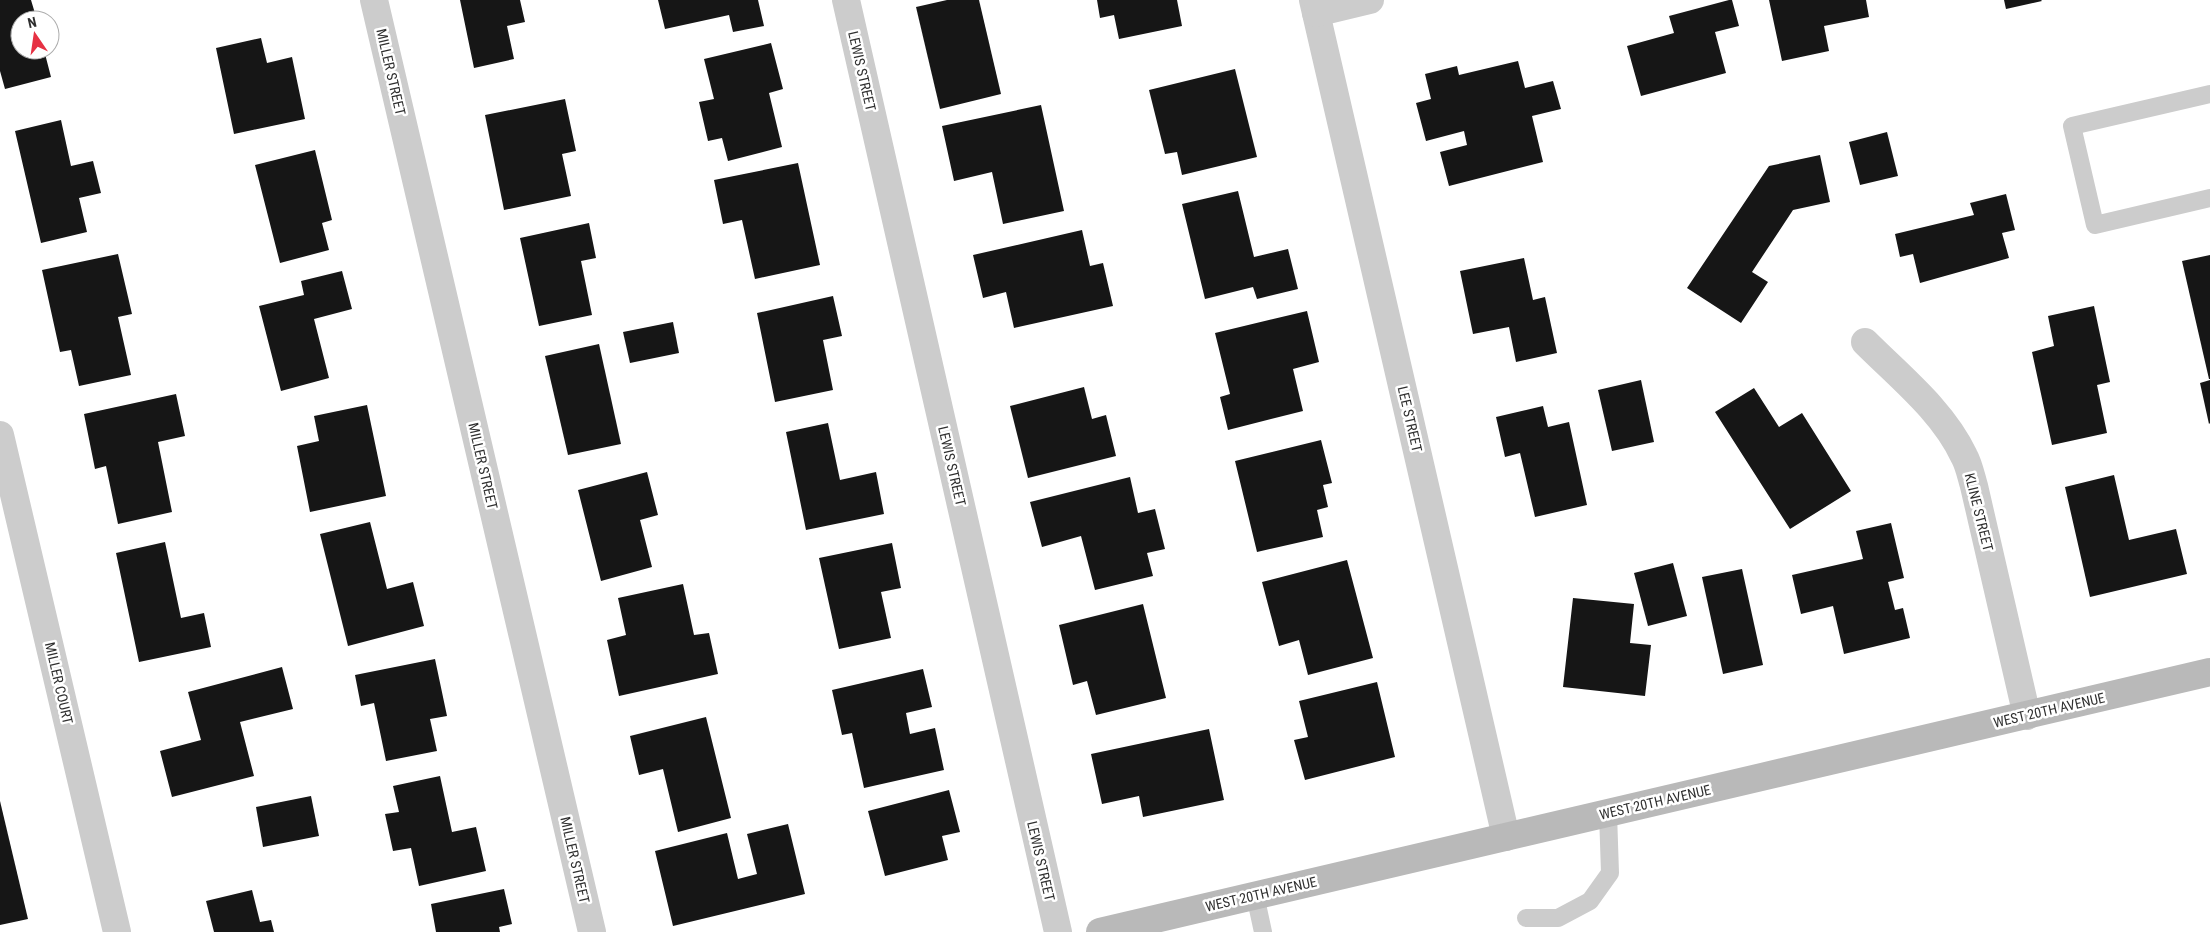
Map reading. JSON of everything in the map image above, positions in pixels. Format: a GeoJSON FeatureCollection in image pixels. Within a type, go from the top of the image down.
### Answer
{"type":"FeatureCollection","features":[{"type":"Feature","properties":{"kind":"street","name":"MILLER STREET"},"geometry":{"type":"LineString","coordinates":[[374,0],[592,932]]}},
{"type":"Feature","properties":{"kind":"street","name":"LEWIS STREET"},"geometry":{"type":"LineString","coordinates":[[846,0],[1058,932]]}},
{"type":"Feature","properties":{"kind":"street"},"geometry":{"type":"LineString","coordinates":[[1315,6],[1370,0]]}},
{"type":"Feature","properties":{"kind":"street","name":"LEE STREET"},"geometry":{"type":"LineString","coordinates":[[1315,6],[1506,837]]}},
{"type":"Feature","properties":{"kind":"street","name":"KLINE STREET"},"geometry":{"type":"LineString","coordinates":[[1865,342],[1942,421],[1965,457],[1974,486],[2028,716]]}},
{"type":"Feature","properties":{"kind":"street","name":"MILLER COURT"},"geometry":{"type":"LineString","coordinates":[[0,434],[117,932]]}},
{"type":"Feature","properties":{"kind":"street","name":"WEST 20TH AVENUE"},"geometry":{"type":"LineString","coordinates":[[1100,932],[2210,673]]}},
{"type":"Feature","properties":{"kind":"lane"},"geometry":{"type":"LineString","coordinates":[[2210,94],[2072,126],[2095,225],[2210,198]]}},
{"type":"Feature","properties":{"kind":"lane"},"geometry":{"type":"LineString","coordinates":[[1526,918],[1558,918],[1590,901],[1610,873],[1608,813]]}},
{"type":"Feature","properties":{"kind":"lane"},"geometry":{"type":"LineString","coordinates":[[1255,895],[1263,932]]}},
{"type":"Feature","properties":{"kind":"building"},"geometry":{"type":"Polygon","coordinates":[[[0,0],[31,0],[34,10],[10,10],[10,60],[47,60],[51,77],[5,89],[0,71],[0,0]]]}},
{"type":"Feature","properties":{"kind":"building"},"geometry":{"type":"Polygon","coordinates":[[[460,0],[520,0],[525,22],[507,26],[514,59],[474,68],[460,0]]]}},
{"type":"Feature","properties":{"kind":"building"},"geometry":{"type":"Polygon","coordinates":[[[658,0],[758,0],[764,26],[733,32],[729,15],[665,29],[658,0]]]}},
{"type":"Feature","properties":{"kind":"building"},"geometry":{"type":"Polygon","coordinates":[[[947,0],[979,0],[1001,94],[940,109],[916,7],[947,0]]]}},
{"type":"Feature","properties":{"kind":"building"},"geometry":{"type":"Polygon","coordinates":[[[1097,0],[1177,0],[1182,26],[1119,39],[1114,15],[1100,18],[1097,0]]]}},
{"type":"Feature","properties":{"kind":"building"},"geometry":{"type":"Polygon","coordinates":[[[1732,0],[1739,26],[1715,32],[1726,73],[1641,96],[1627,46],[1674,33],[1669,16],[1732,0]]]}},
{"type":"Feature","properties":{"kind":"building"},"geometry":{"type":"Polygon","coordinates":[[[1769,0],[1866,0],[1869,17],[1824,26],[1829,51],[1782,61],[1769,0]]]}},
{"type":"Feature","properties":{"kind":"building"},"geometry":{"type":"Polygon","coordinates":[[[2004,0],[2041,0],[2042,1],[2006,9],[2004,0]]]}},
{"type":"Feature","properties":{"kind":"building"},"geometry":{"type":"Polygon","coordinates":[[[261,38],[267,63],[292,57],[305,119],[234,134],[216,48],[261,38]]]}},
{"type":"Feature","properties":{"kind":"building"},"geometry":{"type":"Polygon","coordinates":[[[771,43],[783,89],[769,93],[782,147],[728,161],[722,138],[708,141],[699,102],[714,99],[704,59],[771,43]]]}},
{"type":"Feature","properties":{"kind":"building"},"geometry":{"type":"Polygon","coordinates":[[[1518,61],[1525,88],[1553,81],[1561,109],[1532,116],[1543,162],[1449,186],[1440,152],[1467,145],[1464,131],[1426,141],[1416,103],[1431,99],[1425,74],[1457,66],[1459,75],[1518,61]]]}},
{"type":"Feature","properties":{"kind":"building"},"geometry":{"type":"Polygon","coordinates":[[[1235,69],[1257,157],[1182,175],[1177,152],[1165,154],[1149,90],[1235,69]]]}},
{"type":"Feature","properties":{"kind":"building"},"geometry":{"type":"Polygon","coordinates":[[[565,99],[576,151],[562,154],[571,196],[504,210],[485,115],[565,99]]]}},
{"type":"Feature","properties":{"kind":"building"},"geometry":{"type":"Polygon","coordinates":[[[1041,105],[1064,211],[1003,224],[992,172],[954,181],[942,126],[1041,105]]]}},
{"type":"Feature","properties":{"kind":"building"},"geometry":{"type":"Polygon","coordinates":[[[61,120],[71,166],[93,161],[101,193],[79,198],[87,232],[41,243],[15,131],[61,120]]]}},
{"type":"Feature","properties":{"kind":"building"},"geometry":{"type":"Polygon","coordinates":[[[1887,132],[1898,176],[1860,185],[1849,142],[1887,132]]]}},
{"type":"Feature","properties":{"kind":"building"},"geometry":{"type":"Polygon","coordinates":[[[315,150],[332,220],[322,223],[329,250],[280,263],[255,165],[315,150]]]}},
{"type":"Feature","properties":{"kind":"building"},"geometry":{"type":"Polygon","coordinates":[[[1820,155],[1830,202],[1793,210],[1752,272],[1768,282],[1741,323],[1687,288],[1769,166],[1820,155]]]}},
{"type":"Feature","properties":{"kind":"building"},"geometry":{"type":"Polygon","coordinates":[[[798,163],[820,265],[755,279],[742,220],[723,224],[714,180],[798,163]]]}},
{"type":"Feature","properties":{"kind":"building"},"geometry":{"type":"Polygon","coordinates":[[[1238,191],[1254,257],[1288,249],[1298,289],[1257,299],[1253,287],[1205,299],[1182,204],[1238,191]]]}},
{"type":"Feature","properties":{"kind":"building"},"geometry":{"type":"Polygon","coordinates":[[[2006,194],[2015,230],[2002,233],[2009,258],[1920,283],[1913,254],[1900,257],[1895,234],[1974,215],[1970,203],[2006,194]]]}},
{"type":"Feature","properties":{"kind":"building"},"geometry":{"type":"Polygon","coordinates":[[[589,223],[596,258],[581,261],[592,315],[539,326],[520,238],[589,223]]]}},
{"type":"Feature","properties":{"kind":"building"},"geometry":{"type":"Polygon","coordinates":[[[1082,230],[1090,266],[1103,263],[1113,306],[1014,328],[1006,292],[983,298],[973,255],[1082,230]]]}},
{"type":"Feature","properties":{"kind":"building"},"geometry":{"type":"Polygon","coordinates":[[[118,254],[132,314],[118,317],[131,375],[79,386],[71,350],[60,352],[42,270],[118,254]]]}},
{"type":"Feature","properties":{"kind":"building"},"geometry":{"type":"Polygon","coordinates":[[[2210,255],[2210,379],[2209,379],[2182,261],[2210,255]]]}},
{"type":"Feature","properties":{"kind":"building"},"geometry":{"type":"Polygon","coordinates":[[[1524,258],[1533,300],[1545,297],[1557,353],[1516,362],[1509,327],[1473,334],[1460,271],[1524,258]]]}},
{"type":"Feature","properties":{"kind":"building"},"geometry":{"type":"Polygon","coordinates":[[[342,271],[352,309],[314,319],[329,378],[281,391],[259,306],[304,295],[301,281],[342,271]]]}},
{"type":"Feature","properties":{"kind":"building"},"geometry":{"type":"Polygon","coordinates":[[[833,296],[842,336],[823,340],[833,390],[775,402],[757,313],[833,296]]]}},
{"type":"Feature","properties":{"kind":"building"},"geometry":{"type":"Polygon","coordinates":[[[2094,306],[2110,382],[2097,385],[2107,433],[2052,445],[2032,352],[2054,346],[2048,316],[2094,306]]]}},
{"type":"Feature","properties":{"kind":"building"},"geometry":{"type":"Polygon","coordinates":[[[1307,311],[1319,362],[1293,369],[1303,411],[1228,430],[1220,397],[1230,394],[1215,333],[1307,311]]]}},
{"type":"Feature","properties":{"kind":"building"},"geometry":{"type":"Polygon","coordinates":[[[673,322],[679,353],[630,363],[623,332],[673,322]]]}},
{"type":"Feature","properties":{"kind":"building"},"geometry":{"type":"Polygon","coordinates":[[[599,344],[621,444],[568,455],[545,356],[599,344]]]}},
{"type":"Feature","properties":{"kind":"building"},"geometry":{"type":"Polygon","coordinates":[[[1641,380],[1654,442],[1612,451],[1598,390],[1641,380]]]}},
{"type":"Feature","properties":{"kind":"building"},"geometry":{"type":"Polygon","coordinates":[[[2210,380],[2210,423],[2209,424],[2200,383],[2210,380]]]}},
{"type":"Feature","properties":{"kind":"building"},"geometry":{"type":"Polygon","coordinates":[[[1084,387],[1092,419],[1106,415],[1116,456],[1028,478],[1010,406],[1084,387]]]}},
{"type":"Feature","properties":{"kind":"building"},"geometry":{"type":"Polygon","coordinates":[[[1754,388],[1779,427],[1802,413],[1851,491],[1790,529],[1715,412],[1754,388]]]}},
{"type":"Feature","properties":{"kind":"building"},"geometry":{"type":"Polygon","coordinates":[[[176,394],[185,436],[158,442],[172,512],[118,524],[106,466],[95,469],[84,414],[176,394]]]}},
{"type":"Feature","properties":{"kind":"building"},"geometry":{"type":"Polygon","coordinates":[[[367,405],[386,496],[310,512],[297,446],[319,441],[314,416],[367,405]]]}},
{"type":"Feature","properties":{"kind":"building"},"geometry":{"type":"Polygon","coordinates":[[[1543,406],[1548,427],[1569,422],[1587,505],[1535,517],[1520,453],[1505,457],[1496,417],[1543,406]]]}},
{"type":"Feature","properties":{"kind":"building"},"geometry":{"type":"Polygon","coordinates":[[[828,423],[840,480],[876,472],[884,514],[806,530],[786,432],[828,423]]]}},
{"type":"Feature","properties":{"kind":"building"},"geometry":{"type":"Polygon","coordinates":[[[1321,440],[1332,483],[1323,485],[1328,507],[1317,510],[1323,537],[1257,552],[1235,461],[1321,440]]]}},
{"type":"Feature","properties":{"kind":"building"},"geometry":{"type":"Polygon","coordinates":[[[647,472],[658,515],[640,520],[652,567],[601,581],[578,490],[647,472]]]}},
{"type":"Feature","properties":{"kind":"building"},"geometry":{"type":"Polygon","coordinates":[[[2114,475],[2129,540],[2176,529],[2187,574],[2090,597],[2065,487],[2114,475]]]}},
{"type":"Feature","properties":{"kind":"building"},"geometry":{"type":"Polygon","coordinates":[[[1130,477],[1138,513],[1155,509],[1165,549],[1147,553],[1153,576],[1095,590],[1081,536],[1042,547],[1030,502],[1130,477]]]}},
{"type":"Feature","properties":{"kind":"building"},"geometry":{"type":"Polygon","coordinates":[[[370,522],[387,589],[413,582],[424,626],[348,646],[320,534],[370,522]]]}},
{"type":"Feature","properties":{"kind":"building"},"geometry":{"type":"Polygon","coordinates":[[[1891,523],[1904,578],[1888,582],[1895,610],[1903,608],[1910,638],[1844,654],[1833,606],[1801,614],[1792,575],[1863,559],[1856,531],[1891,523]]]}},
{"type":"Feature","properties":{"kind":"building"},"geometry":{"type":"Polygon","coordinates":[[[165,542],[181,618],[204,613],[211,647],[139,662],[116,553],[165,542]]]}},
{"type":"Feature","properties":{"kind":"building"},"geometry":{"type":"Polygon","coordinates":[[[892,543],[901,588],[881,592],[891,638],[839,649],[819,558],[892,543]]]}},
{"type":"Feature","properties":{"kind":"building"},"geometry":{"type":"Polygon","coordinates":[[[1347,560],[1373,658],[1308,675],[1299,640],[1279,646],[1262,582],[1347,560]]]}},
{"type":"Feature","properties":{"kind":"building"},"geometry":{"type":"Polygon","coordinates":[[[1673,563],[1687,616],[1648,626],[1634,573],[1673,563]]]}},
{"type":"Feature","properties":{"kind":"building"},"geometry":{"type":"Polygon","coordinates":[[[1742,569],[1763,665],[1723,674],[1702,577],[1742,569]]]}},
{"type":"Feature","properties":{"kind":"building"},"geometry":{"type":"Polygon","coordinates":[[[683,584],[694,635],[709,633],[718,674],[619,696],[607,640],[626,635],[618,598],[683,584]]]}},
{"type":"Feature","properties":{"kind":"building"},"geometry":{"type":"Polygon","coordinates":[[[1573,598],[1634,604],[1630,643],[1651,645],[1645,696],[1563,687],[1573,598]]]}},
{"type":"Feature","properties":{"kind":"building"},"geometry":{"type":"Polygon","coordinates":[[[1143,604],[1166,698],[1096,715],[1087,681],[1073,685],[1059,625],[1143,604]]]}},
{"type":"Feature","properties":{"kind":"building"},"geometry":{"type":"Polygon","coordinates":[[[435,659],[447,716],[430,719],[437,751],[386,761],[374,703],[361,706],[355,675],[435,659]]]}},
{"type":"Feature","properties":{"kind":"building"},"geometry":{"type":"Polygon","coordinates":[[[282,667],[293,709],[240,722],[254,776],[172,797],[160,751],[201,740],[188,692],[282,667]]]}},
{"type":"Feature","properties":{"kind":"building"},"geometry":{"type":"Polygon","coordinates":[[[923,669],[932,707],[906,713],[910,734],[935,728],[944,770],[864,788],[852,733],[842,735],[832,690],[923,669]]]}},
{"type":"Feature","properties":{"kind":"building"},"geometry":{"type":"Polygon","coordinates":[[[1377,682],[1395,757],[1305,780],[1294,740],[1308,737],[1299,701],[1377,682]]]}},
{"type":"Feature","properties":{"kind":"building"},"geometry":{"type":"Polygon","coordinates":[[[706,717],[731,818],[678,832],[663,769],[639,775],[630,736],[706,717]]]}},
{"type":"Feature","properties":{"kind":"building"},"geometry":{"type":"Polygon","coordinates":[[[1209,729],[1224,800],[1143,817],[1139,796],[1102,804],[1091,754],[1209,729]]]}},
{"type":"Feature","properties":{"kind":"building"},"geometry":{"type":"Polygon","coordinates":[[[440,776],[452,832],[476,827],[486,871],[419,886],[411,848],[393,851],[385,814],[399,812],[393,786],[440,776]]]}},
{"type":"Feature","properties":{"kind":"building"},"geometry":{"type":"Polygon","coordinates":[[[949,790],[960,832],[942,836],[948,860],[885,876],[868,811],[949,790]]]}},
{"type":"Feature","properties":{"kind":"building"},"geometry":{"type":"Polygon","coordinates":[[[311,796],[319,836],[263,847],[256,807],[311,796]]]}},
{"type":"Feature","properties":{"kind":"building"},"geometry":{"type":"Polygon","coordinates":[[[0,801],[28,919],[0,925],[0,801]]]}},
{"type":"Feature","properties":{"kind":"building"},"geometry":{"type":"Polygon","coordinates":[[[788,824],[805,894],[673,926],[655,851],[727,833],[738,879],[757,874],[747,834],[788,824]]]}},
{"type":"Feature","properties":{"kind":"building"},"geometry":{"type":"Polygon","coordinates":[[[504,889],[512,924],[499,927],[500,932],[436,932],[431,904],[504,889]]]}},
{"type":"Feature","properties":{"kind":"building"},"geometry":{"type":"Polygon","coordinates":[[[252,890],[260,922],[271,920],[274,932],[214,932],[206,901],[252,890]]]}}]}
